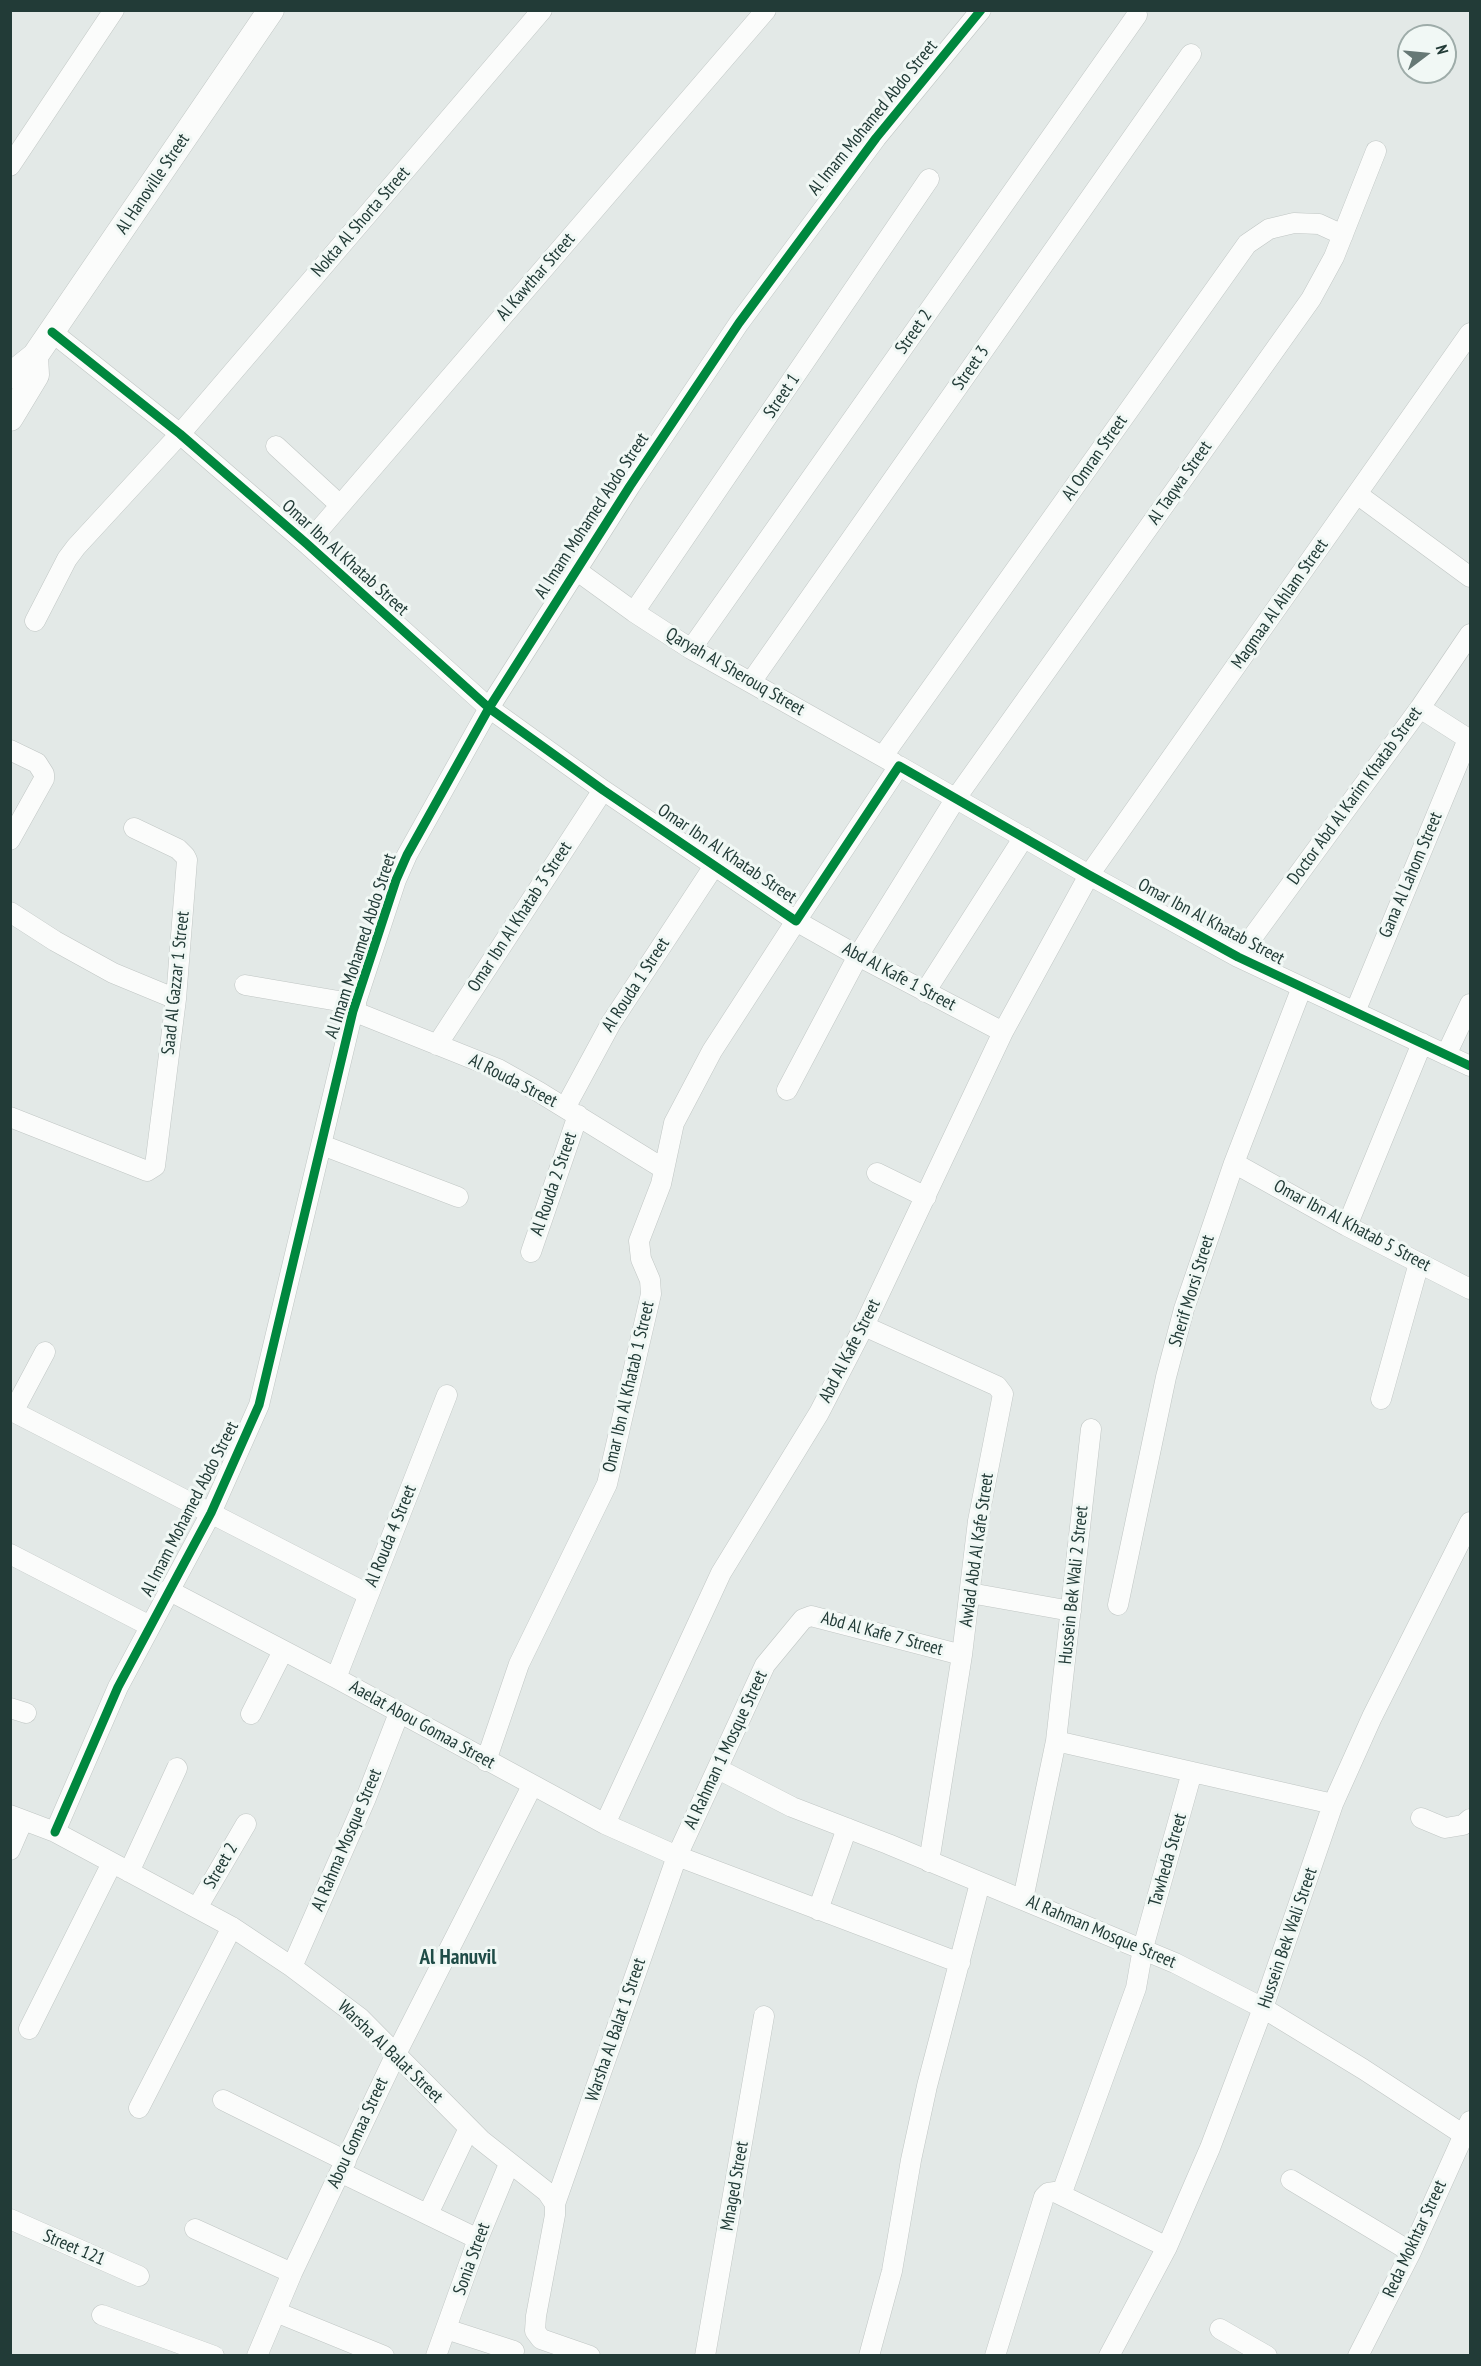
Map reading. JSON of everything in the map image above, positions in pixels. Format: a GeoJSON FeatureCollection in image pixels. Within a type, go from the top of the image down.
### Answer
{"type":"FeatureCollection","features":[{"type":"Feature","properties":{"kind":"street"},"geometry":{"type":"LineString","coordinates":[[10,166],[114,10]]}},
{"type":"Feature","properties":{"kind":"street","name":"Al Hanoville Street"},"geometry":{"type":"LineString","coordinates":[[10,376],[35,356],[271,10]]}},
{"type":"Feature","properties":{"kind":"street","name":"Nokta Al Shorta Street"},"geometry":{"type":"LineString","coordinates":[[35,621],[67,559],[76,547],[180,434],[542,10]]}},
{"type":"Feature","properties":{"kind":"street","name":"Al Kawthar Street"},"geometry":{"type":"LineString","coordinates":[[307,544],[766,10]]}},
{"type":"Feature","properties":{"kind":"street","name":"Al Imam Mohamed Abdo Street"},"geometry":{"type":"LineString","coordinates":[[55,1832],[118,1688],[168,1590],[211,1513],[248,1432],[261,1397],[354,1007],[396,880],[407,855],[489,708],[630,486],[739,324],[876,138],[981,10]]}},
{"type":"Feature","properties":{"kind":"street","name":"Street 2"},"geometry":{"type":"LineString","coordinates":[[691,649],[1137,15]]}},
{"type":"Feature","properties":{"kind":"street","name":"Street 3"},"geometry":{"type":"LineString","coordinates":[[751,682],[1191,54]]}},
{"type":"Feature","properties":{"kind":"street","name":"Al Taqwa Street"},"geometry":{"type":"LineString","coordinates":[[787,1090],[858,956],[956,798],[1311,298],[1327,271],[1343,235],[1376,151]]}},
{"type":"Feature","properties":{"kind":"street","name":"Street 1"},"geometry":{"type":"LineString","coordinates":[[634,612],[929,179]]}},
{"type":"Feature","properties":{"kind":"street","name":"Al Omran Street"},"geometry":{"type":"LineString","coordinates":[[891,761],[1247,244],[1269,229],[1294,223],[1319,224],[1343,235]]}},
{"type":"Feature","properties":{"kind":"street","name":"Omar Ibn Al Khatab Street"},"geometry":{"type":"LineString","coordinates":[[52,332],[180,434],[307,544],[489,708],[603,790],[796,921],[891,761],[1089,875],[1238,957],[1470,1066]]}},
{"type":"Feature","properties":{"kind":"street","name":"Magmaa Al Ahlam Street"},"geometry":{"type":"LineString","coordinates":[[1089,875],[1470,333]]}},
{"type":"Feature","properties":{"kind":"street","name":"Al Hanoville Street"},"geometry":{"type":"LineString","coordinates":[[10,418],[36,375],[35,356]]}},
{"type":"Feature","properties":{"kind":"street"},"geometry":{"type":"LineString","coordinates":[[276,446],[340,505]]}},
{"type":"Feature","properties":{"kind":"street"},"geometry":{"type":"LineString","coordinates":[[1357,494],[1470,577]]}},
{"type":"Feature","properties":{"kind":"street","name":"Qaryah Al Sherouq Street"},"geometry":{"type":"LineString","coordinates":[[576,570],[691,649],[891,761]]}},
{"type":"Feature","properties":{"kind":"street","name":"Doctor Abd Al Karim Khatab Street"},"geometry":{"type":"LineString","coordinates":[[1238,957],[1420,708],[1470,634]]}},
{"type":"Feature","properties":{"kind":"street"},"geometry":{"type":"LineString","coordinates":[[1420,708],[1469,740]]}},
{"type":"Feature","properties":{"kind":"street","name":"Gana Al Lahom Street"},"geometry":{"type":"LineString","coordinates":[[1355,1012],[1469,740]]}},
{"type":"Feature","properties":{"kind":"street"},"geometry":{"type":"LineString","coordinates":[[10,750],[37,763],[44,774],[44,779],[10,840]]}},
{"type":"Feature","properties":{"kind":"street","name":"Omar Ibn Al Khatab 3 Street"},"geometry":{"type":"LineString","coordinates":[[437,1045],[603,790]]}},
{"type":"Feature","properties":{"kind":"street","name":"Saad Al Gazzar 1 Street"},"geometry":{"type":"LineString","coordinates":[[10,1117],[147,1171],[153,1169],[176,999],[187,860],[178,849],[134,828]]}},
{"type":"Feature","properties":{"kind":"street"},"geometry":{"type":"LineString","coordinates":[[925,992],[1024,837]]}},
{"type":"Feature","properties":{"kind":"street","name":"Al Rouda 1 Street"},"geometry":{"type":"LineString","coordinates":[[571,1112],[611,1023],[714,866]]}},
{"type":"Feature","properties":{"kind":"street","name":"Abd Al Kafe Street"},"geometry":{"type":"LineString","coordinates":[[605,1824],[721,1573],[819,1413],[864,1326],[1003,1032],[1089,875]]}},
{"type":"Feature","properties":{"kind":"street"},"geometry":{"type":"LineString","coordinates":[[10,912],[55,941],[113,973],[176,999]]}},
{"type":"Feature","properties":{"kind":"street","name":"Abd Al Kafe 1 Street"},"geometry":{"type":"LineString","coordinates":[[796,921],[1003,1032]]}},
{"type":"Feature","properties":{"kind":"street","name":"Omar Ibn Al Khatab 1 Street"},"geometry":{"type":"LineString","coordinates":[[486,1761],[519,1665],[607,1484],[651,1294],[650,1280],[641,1259],[639,1241],[661,1187],[674,1123],[712,1051],[796,921]]}},
{"type":"Feature","properties":{"kind":"street","name":"Al Rouda Street"},"geometry":{"type":"LineString","coordinates":[[245,985],[354,1007],[437,1045],[498,1069],[664,1169]]}},
{"type":"Feature","properties":{"kind":"street","name":"Sherif Morsi Street"},"geometry":{"type":"LineString","coordinates":[[1118,1605],[1166,1377],[1184,1309],[1234,1162],[1302,987]]}},
{"type":"Feature","properties":{"kind":"street"},"geometry":{"type":"LineString","coordinates":[[1446,1055],[1470,1004]]}},
{"type":"Feature","properties":{"kind":"street"},"geometry":{"type":"LineString","coordinates":[[1347,1226],[1422,1043]]}},
{"type":"Feature","properties":{"kind":"street","name":"Al Rouda 2 Street"},"geometry":{"type":"LineString","coordinates":[[531,1252],[571,1112]]}},
{"type":"Feature","properties":{"kind":"street"},"geometry":{"type":"LineString","coordinates":[[322,1145],[458,1197]]}},
{"type":"Feature","properties":{"kind":"street","name":"Omar Ibn Al Khatab 5 Street"},"geometry":{"type":"LineString","coordinates":[[1234,1162],[1347,1226],[1470,1289]]}},
{"type":"Feature","properties":{"kind":"street"},"geometry":{"type":"LineString","coordinates":[[877,1173],[926,1197]]}},
{"type":"Feature","properties":{"kind":"street"},"geometry":{"type":"LineString","coordinates":[[1381,1399],[1419,1263]]}},
{"type":"Feature","properties":{"kind":"street","name":"Awlad Abd Al Kafe Street"},"geometry":{"type":"LineString","coordinates":[[864,1326],[997,1386],[1002,1390],[1003,1397],[978,1521],[962,1655],[929,1862]]}},
{"type":"Feature","properties":{"kind":"street"},"geometry":{"type":"LineString","coordinates":[[45,1352],[12,1411],[368,1594]]}},
{"type":"Feature","properties":{"kind":"street","name":"Al Rouda 4 Street"},"geometry":{"type":"LineString","coordinates":[[336,1678],[447,1395]]}},
{"type":"Feature","properties":{"kind":"street","name":"Hussein Bek Wali 2 Street"},"geometry":{"type":"LineString","coordinates":[[1023,1899],[1056,1741],[1091,1430]]}},
{"type":"Feature","properties":{"kind":"street","name":"Hussein Bek Wali Street"},"geometry":{"type":"LineString","coordinates":[[1109,2355],[1167,2247],[1210,2148],[1263,2008],[1334,1804],[1372,1717],[1470,1522]]}},
{"type":"Feature","properties":{"kind":"street"},"geometry":{"type":"LineString","coordinates":[[10,1554],[150,1626]]}},
{"type":"Feature","properties":{"kind":"street","name":"Aaelat Abou Gomaa Street"},"geometry":{"type":"LineString","coordinates":[[168,1590],[605,1824],[678,1856],[960,1963]]}},
{"type":"Feature","properties":{"kind":"street"},"geometry":{"type":"LineString","coordinates":[[970,1593],[1071,1611]]}},
{"type":"Feature","properties":{"kind":"street","name":"Abd Al Kafe 7 Street"},"geometry":{"type":"LineString","coordinates":[[803,1619],[811,1616],[962,1655]]}},
{"type":"Feature","properties":{"kind":"street","name":"Al Rahman 1 Mosque Street"},"geometry":{"type":"LineString","coordinates":[[678,1856],[756,1679],[803,1619]]}},
{"type":"Feature","properties":{"kind":"street"},"geometry":{"type":"LineString","coordinates":[[251,1714],[283,1651]]}},
{"type":"Feature","properties":{"kind":"street","name":"Al Rahma Mosque Street"},"geometry":{"type":"LineString","coordinates":[[292,1967],[353,1830],[399,1713]]}},
{"type":"Feature","properties":{"kind":"street"},"geometry":{"type":"LineString","coordinates":[[1056,1741],[1334,1804]]}},
{"type":"Feature","properties":{"kind":"street"},"geometry":{"type":"LineString","coordinates":[[30,2029],[177,1768]]}},
{"type":"Feature","properties":{"kind":"street","name":"Al Rahman Mosque Street"},"geometry":{"type":"LineString","coordinates":[[718,1769],[792,1807],[1143,1948],[1263,2008],[1363,2069],[1467,2128]]}},
{"type":"Feature","properties":{"kind":"street","name":"Tawheda Street"},"geometry":{"type":"LineString","coordinates":[[1061,2195],[1136,1988],[1143,1948],[1192,1772]]}},
{"type":"Feature","properties":{"kind":"street","name":"Abou Gomaa Street"},"geometry":{"type":"LineString","coordinates":[[257,2355],[292,2273],[396,2054],[532,1786]]}},
{"type":"Feature","properties":{"kind":"street"},"geometry":{"type":"LineString","coordinates":[[10,1850],[17,1817]]}},
{"type":"Feature","properties":{"kind":"street","name":"Warsha Al Balat Street"},"geometry":{"type":"LineString","coordinates":[[17,1817],[55,1832],[232,1927],[292,1967],[360,2018],[469,2128],[509,2164],[547,2192],[555,2204]]}},
{"type":"Feature","properties":{"kind":"street"},"geometry":{"type":"LineString","coordinates":[[1420,1818],[1445,1828],[1463,1825],[1470,1819]]}},
{"type":"Feature","properties":{"kind":"street","name":"Street 2"},"geometry":{"type":"LineString","coordinates":[[197,1908],[246,1824]]}},
{"type":"Feature","properties":{"kind":"street"},"geometry":{"type":"LineString","coordinates":[[818,1910],[847,1828]]}},
{"type":"Feature","properties":{"kind":"street","name":"Warsha Al Balat 1 Street"},"geometry":{"type":"LineString","coordinates":[[555,2204],[678,1856]]}},
{"type":"Feature","properties":{"kind":"street"},"geometry":{"type":"LineString","coordinates":[[869,2355],[892,2271],[911,2160],[927,2086],[980,1883]]}},
{"type":"Feature","properties":{"kind":"street"},"geometry":{"type":"LineString","coordinates":[[139,2108],[232,1927]]}},
{"type":"Feature","properties":{"kind":"street","name":"Mnaged Street"},"geometry":{"type":"LineString","coordinates":[[705,2355],[764,2016]]}},
{"type":"Feature","properties":{"kind":"street"},"geometry":{"type":"LineString","coordinates":[[223,2100],[428,2214],[478,2239]]}},
{"type":"Feature","properties":{"kind":"street"},"geometry":{"type":"LineString","coordinates":[[428,2214],[469,2128]]}},
{"type":"Feature","properties":{"kind":"street","name":"Reda Mokhtar Street"},"geometry":{"type":"LineString","coordinates":[[1358,2355],[1411,2252],[1467,2128]]}},
{"type":"Feature","properties":{"kind":"street","name":"Sonia Street"},"geometry":{"type":"LineString","coordinates":[[436,2355],[478,2239],[509,2164]]}},
{"type":"Feature","properties":{"kind":"street"},"geometry":{"type":"LineString","coordinates":[[1291,2180],[1411,2252]]}},
{"type":"Feature","properties":{"kind":"street"},"geometry":{"type":"LineString","coordinates":[[995,2355],[1044,2197],[1052,2191],[1167,2247]]}},
{"type":"Feature","properties":{"kind":"street"},"geometry":{"type":"LineString","coordinates":[[555,2204],[555,2215],[536,2316],[536,2331],[541,2339],[590,2355]]}},
{"type":"Feature","properties":{"kind":"street","name":"Street 121"},"geometry":{"type":"LineString","coordinates":[[10,2219],[139,2276]]}},
{"type":"Feature","properties":{"kind":"street"},"geometry":{"type":"LineString","coordinates":[[195,2229],[292,2273]]}},
{"type":"Feature","properties":{"kind":"street"},"geometry":{"type":"LineString","coordinates":[[276,2312],[384,2355]]}},
{"type":"Feature","properties":{"kind":"street"},"geometry":{"type":"LineString","coordinates":[[102,2314],[214,2355]]}},
{"type":"Feature","properties":{"kind":"street"},"geometry":{"type":"LineString","coordinates":[[1220,2329],[1268,2355]]}},
{"type":"Feature","properties":{"kind":"street"},"geometry":{"type":"LineString","coordinates":[[446,2330],[514,2350]]}},
{"type":"Feature","properties":{"kind":"cycle path"},"geometry":{"type":"LineString","coordinates":[[55,1832],[118,1687],[211,1513],[259,1405],[353,1011],[396,880],[407,855],[489,708],[630,486],[739,323],[876,138],[981,10]]}},
{"type":"Feature","properties":{"kind":"cycle path"},"geometry":{"type":"LineString","coordinates":[[52,332],[180,434],[307,544],[489,708],[603,790],[796,921],[899,766],[1238,957],[1470,1066]]}},
{"type":"Feature","properties":{"kind":"district","name":"Al Hanuvil"},"geometry":{"type":"Point","coordinates":[458,1958]}}]}
